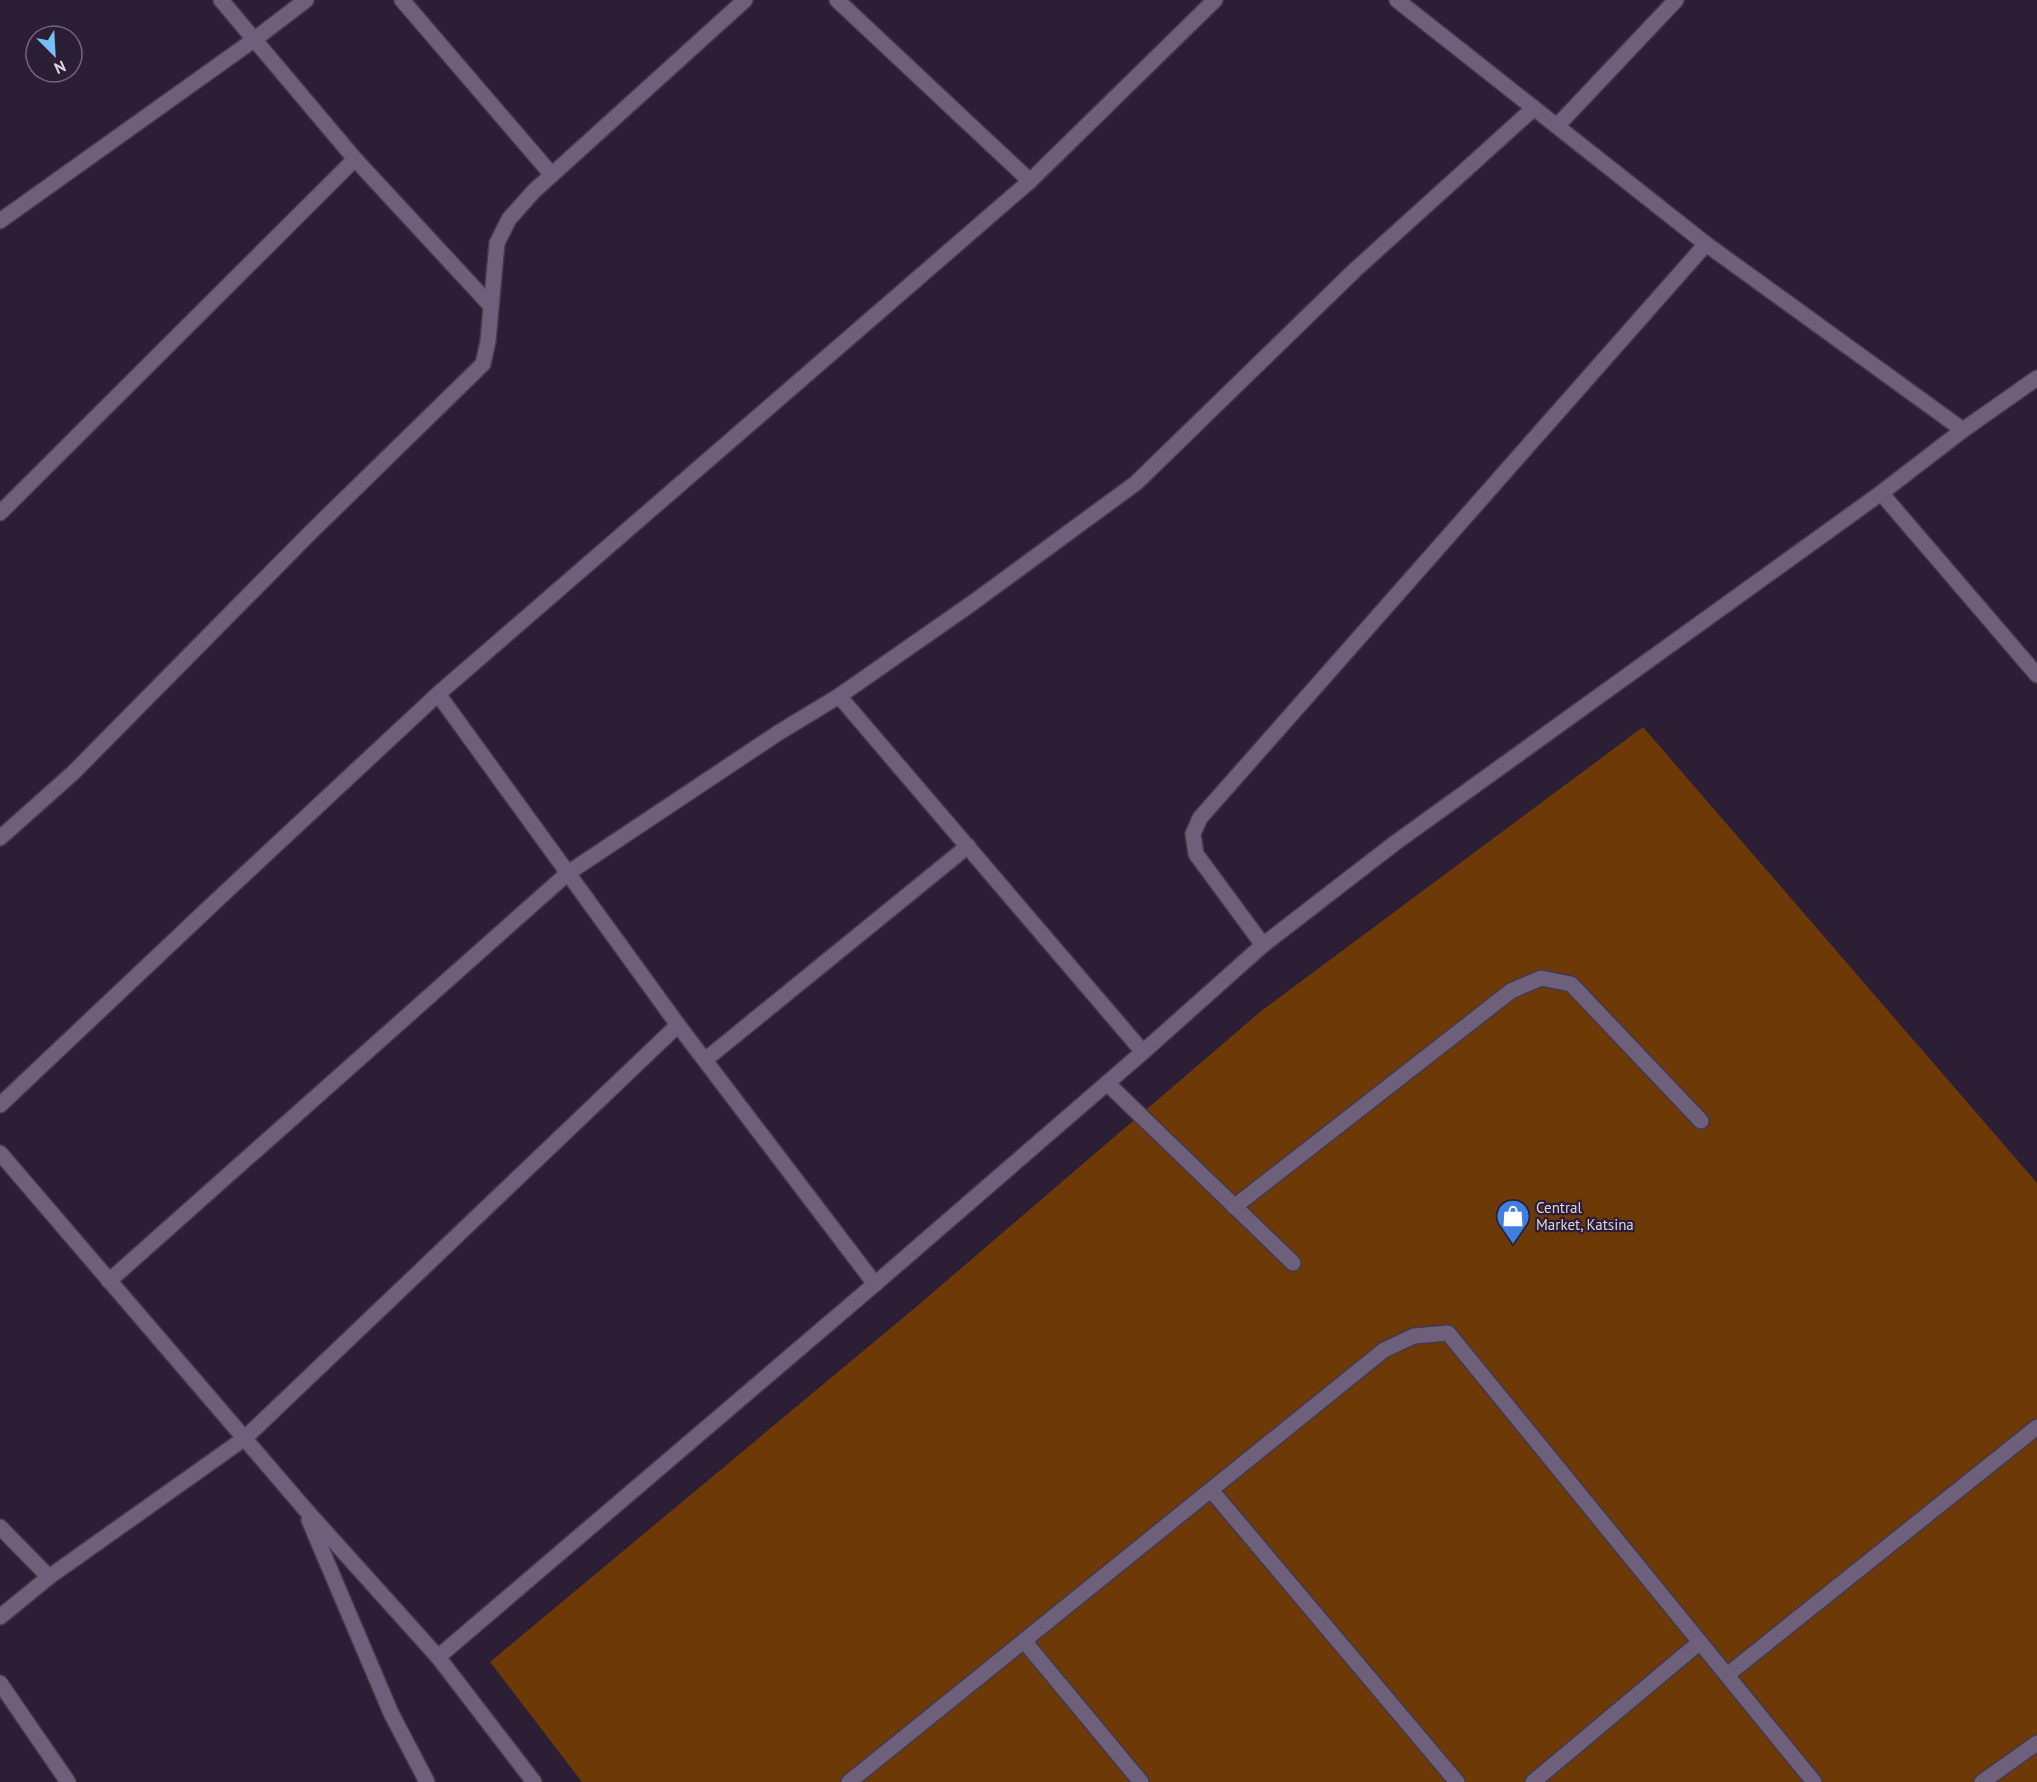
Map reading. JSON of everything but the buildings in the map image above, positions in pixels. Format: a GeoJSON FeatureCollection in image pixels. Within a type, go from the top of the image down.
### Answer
{"type":"FeatureCollection","features":[{"type":"Feature","properties":{"kind":"street"},"geometry":{"type":"LineString","coordinates":[[221,0],[355,159],[491,306]]}},
{"type":"Feature","properties":{"kind":"street"},"geometry":{"type":"LineString","coordinates":[[0,221],[306,0]]}},
{"type":"Feature","properties":{"kind":"street"},"geometry":{"type":"LineString","coordinates":[[402,0],[552,175]]}},
{"type":"Feature","properties":{"kind":"street"},"geometry":{"type":"LineString","coordinates":[[0,838],[73,773],[310,533],[483,364],[488,341],[497,243],[509,219],[534,191],[745,0]]}},
{"type":"Feature","properties":{"kind":"street"},"geometry":{"type":"LineString","coordinates":[[837,0],[1030,181]]}},
{"type":"Feature","properties":{"kind":"street"},"geometry":{"type":"LineString","coordinates":[[0,1105],[438,694],[1030,181],[1215,0]]}},
{"type":"Feature","properties":{"kind":"street"},"geometry":{"type":"LineString","coordinates":[[1397,0],[1706,244],[1963,430]]}},
{"type":"Feature","properties":{"kind":"street"},"geometry":{"type":"LineString","coordinates":[[1557,126],[1676,0]]}},
{"type":"Feature","properties":{"kind":"street"},"geometry":{"type":"LineString","coordinates":[[109,1281],[568,873],[778,733],[839,696],[971,604],[1136,483],[1355,270],[1534,108]]}},
{"type":"Feature","properties":{"kind":"street"},"geometry":{"type":"LineString","coordinates":[[0,513],[355,159]]}},
{"type":"Feature","properties":{"kind":"street"},"geometry":{"type":"LineString","coordinates":[[1263,945],[1196,854],[1193,834],[1200,818],[1706,244]]}},
{"type":"Feature","properties":{"kind":"street"},"geometry":{"type":"LineString","coordinates":[[438,1657],[1143,1052],[1263,945],[1395,843],[2037,378]]}},
{"type":"Feature","properties":{"kind":"street"},"geometry":{"type":"LineString","coordinates":[[1881,493],[2037,675]]}},
{"type":"Feature","properties":{"kind":"street"},"geometry":{"type":"LineString","coordinates":[[438,694],[678,1025],[874,1284]]}},
{"type":"Feature","properties":{"kind":"street"},"geometry":{"type":"LineString","coordinates":[[839,696],[1143,1052]]}},
{"type":"Feature","properties":{"kind":"street"},"geometry":{"type":"LineString","coordinates":[[705,1060],[968,846]]}},
{"type":"Feature","properties":{"kind":"street"},"geometry":{"type":"LineString","coordinates":[[1234,1207],[1511,992],[1541,978],[1571,984],[1701,1121]]}},
{"type":"Feature","properties":{"kind":"street"},"geometry":{"type":"LineString","coordinates":[[0,1617],[49,1577],[245,1438],[678,1025]]}},
{"type":"Feature","properties":{"kind":"street"},"geometry":{"type":"LineString","coordinates":[[1107,1083],[1293,1263]]}},
{"type":"Feature","properties":{"kind":"street"},"geometry":{"type":"LineString","coordinates":[[0,1154],[304,1509],[438,1657],[534,1782]]}},
{"type":"Feature","properties":{"kind":"street"},"geometry":{"type":"LineString","coordinates":[[849,1782],[1384,1350],[1414,1336],[1448,1333],[1814,1782]]}},
{"type":"Feature","properties":{"kind":"street"},"geometry":{"type":"LineString","coordinates":[[1727,1676],[2037,1427]]}},
{"type":"Feature","properties":{"kind":"street"},"geometry":{"type":"LineString","coordinates":[[1211,1490],[1458,1782]]}},
{"type":"Feature","properties":{"kind":"street"},"geometry":{"type":"LineString","coordinates":[[304,1509],[391,1713],[428,1782]]}},
{"type":"Feature","properties":{"kind":"street"},"geometry":{"type":"LineString","coordinates":[[0,1527],[49,1577]]}},
{"type":"Feature","properties":{"kind":"street"},"geometry":{"type":"LineString","coordinates":[[1024,1641],[1139,1781]]}},
{"type":"Feature","properties":{"kind":"street"},"geometry":{"type":"LineString","coordinates":[[1533,1782],[1700,1641]]}},
{"type":"Feature","properties":{"kind":"street"},"geometry":{"type":"LineString","coordinates":[[0,1683],[68,1782]]}},
{"type":"Feature","properties":{"kind":"street"},"geometry":{"type":"LineString","coordinates":[[1982,1782],[2037,1743]]}},
{"type":"Feature","properties":{"kind":"place","name":"Central Market, Katsina"},"geometry":{"type":"Point","coordinates":[1513,1245]}}]}
